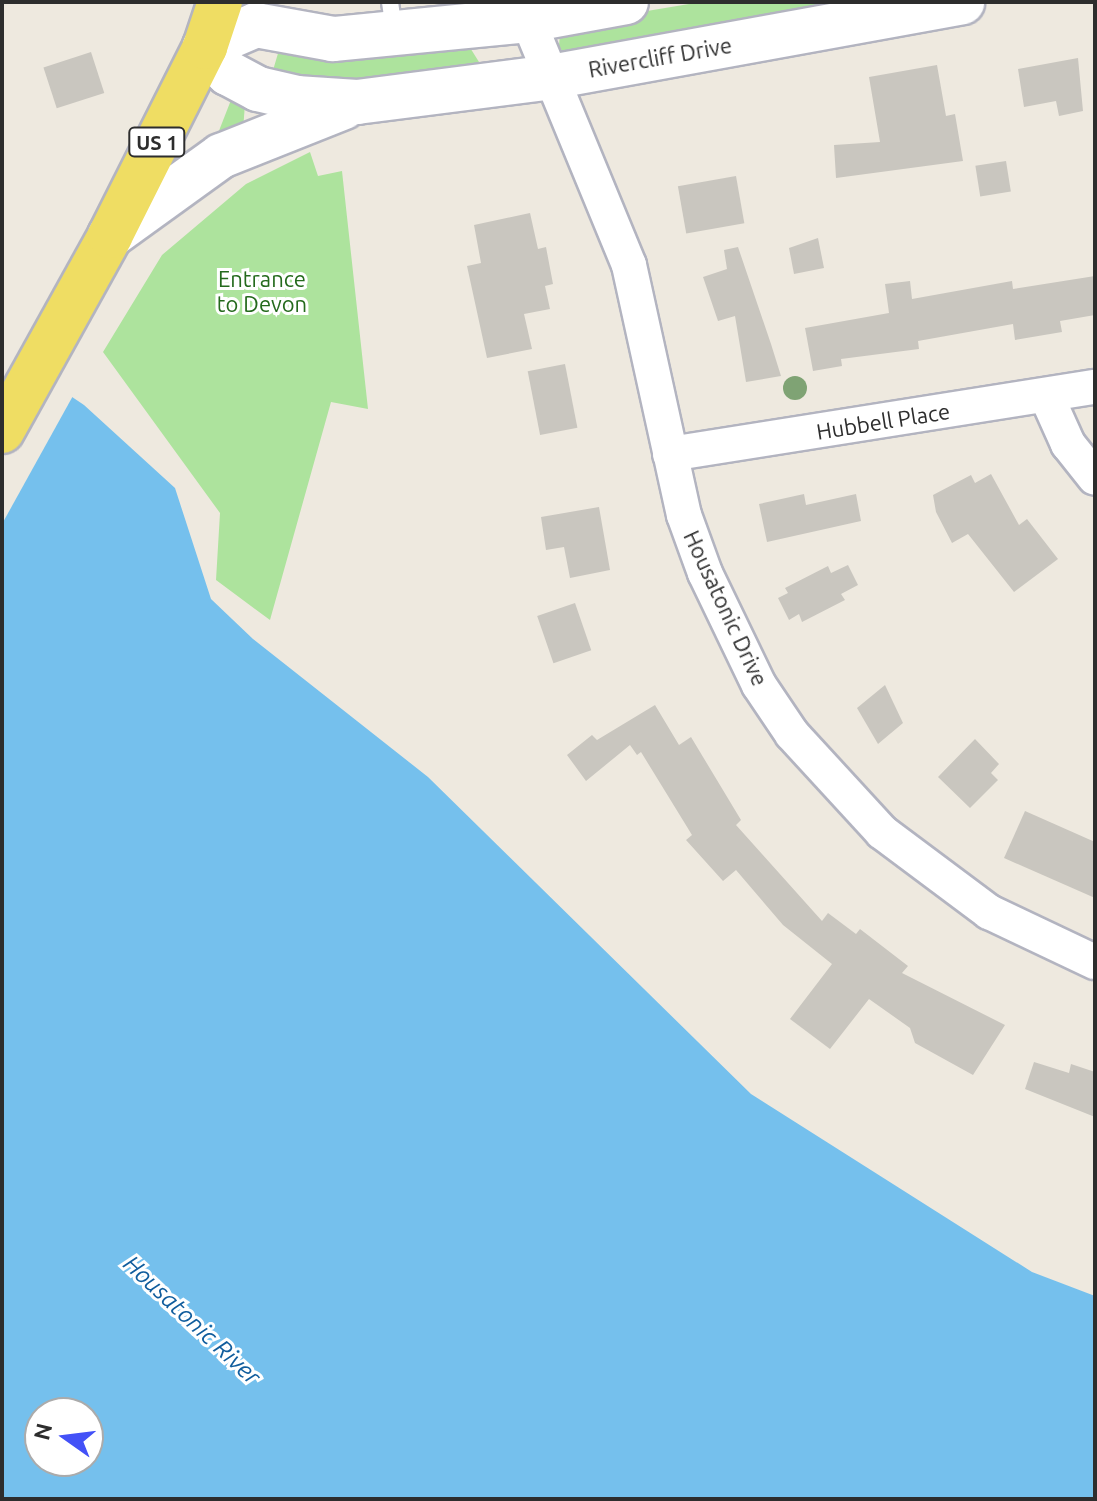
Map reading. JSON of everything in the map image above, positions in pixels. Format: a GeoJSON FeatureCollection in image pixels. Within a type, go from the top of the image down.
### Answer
{"type":"FeatureCollection","features":[{"type":"Feature","properties":{"kind":"main road","name":"US 1"},"geometry":{"type":"LineString","coordinates":[[2,431],[110,236],[205,47],[220,2]]}},
{"type":"Feature","properties":{"kind":"street"},"geometry":{"type":"LineString","coordinates":[[205,47],[256,25],[333,39],[392,18],[528,20],[626,2]]}},
{"type":"Feature","properties":{"kind":"street","name":"Rivercliff Drive"},"geometry":{"type":"LineString","coordinates":[[110,236],[221,156],[357,102],[551,77],[962,2]]}},
{"type":"Feature","properties":{"kind":"street","name":"Housatonic Drive"},"geometry":{"type":"LineString","coordinates":[[528,20],[629,265],[670,454],[705,573],[759,685],[801,745],[882,832],[937,877],[989,912],[1095,962]]}},
{"type":"Feature","properties":{"kind":"street","name":"Rivercliff Drive"},"geometry":{"type":"LineString","coordinates":[[205,47],[228,73],[258,89],[357,102]]}},
{"type":"Feature","properties":{"kind":"street","name":"Hubbell Place"},"geometry":{"type":"LineString","coordinates":[[670,454],[1095,387]]}},
{"type":"Feature","properties":{"kind":"street"},"geometry":{"type":"LineString","coordinates":[[1046,395],[1068,444],[1095,478]]}},
{"type":"Feature","properties":{"kind":"green space"},"geometry":{"type":"Polygon","coordinates":[[[701,2],[876,2],[565,56],[559,46],[560,33],[569,24],[701,2]]]}},
{"type":"Feature","properties":{"kind":"green space"},"geometry":{"type":"Polygon","coordinates":[[[469,46],[479,62],[472,69],[377,84],[271,77],[279,50],[315,58],[363,58],[469,46]]]}},
{"type":"Feature","properties":{"kind":"green space"},"geometry":{"type":"Polygon","coordinates":[[[231,100],[245,104],[243,130],[215,141],[231,100]]]}},
{"type":"Feature","properties":{"kind":"green space","name":"Entrance to Devon"},"geometry":{"type":"Polygon","coordinates":[[[310,152],[318,176],[342,171],[368,409],[331,402],[270,620],[216,580],[220,513],[103,352],[162,255],[246,184],[310,152]]]}},
{"type":"Feature","properties":{"kind":"water","name":"Housatonic River"},"geometry":{"type":"Polygon","coordinates":[[[2,350],[84,405],[175,488],[211,599],[253,639],[428,777],[751,1094],[1032,1272],[1095,1296],[1095,1499],[2,1499],[2,350]]]}},
{"type":"Feature","properties":{"kind":"pier"},"geometry":{"type":"Polygon","coordinates":[[[2,346],[74,394],[2,524],[2,346]]]}},
{"type":"Feature","properties":{"kind":"building"},"geometry":{"type":"Polygon","coordinates":[[[91,52],[104,93],[57,108],[43,67],[91,52]]]}},
{"type":"Feature","properties":{"kind":"building"},"geometry":{"type":"Polygon","coordinates":[[[1078,58],[1083,111],[1059,116],[1056,101],[1024,107],[1018,69],[1078,58]]]}},
{"type":"Feature","properties":{"kind":"building"},"geometry":{"type":"Polygon","coordinates":[[[937,65],[946,116],[955,114],[963,161],[836,178],[834,145],[880,142],[869,77],[937,65]]]}},
{"type":"Feature","properties":{"kind":"building"},"geometry":{"type":"Polygon","coordinates":[[[1006,161],[1011,192],[980,196],[975,166],[1006,161]]]}},
{"type":"Feature","properties":{"kind":"building"},"geometry":{"type":"Polygon","coordinates":[[[736,176],[744,223],[686,234],[678,186],[736,176]]]}},
{"type":"Feature","properties":{"kind":"building"},"geometry":{"type":"Polygon","coordinates":[[[530,213],[538,249],[546,247],[553,284],[545,286],[550,309],[524,314],[532,349],[487,358],[467,266],[481,263],[474,225],[530,213]]]}},
{"type":"Feature","properties":{"kind":"building"},"geometry":{"type":"Polygon","coordinates":[[[818,238],[824,268],[794,274],[789,248],[818,238]]]}},
{"type":"Feature","properties":{"kind":"building"},"geometry":{"type":"Polygon","coordinates":[[[738,247],[781,376],[746,382],[735,316],[718,321],[703,277],[727,269],[724,250],[738,247]]]}},
{"type":"Feature","properties":{"kind":"building"},"geometry":{"type":"Polygon","coordinates":[[[1095,276],[1095,315],[1060,321],[1062,332],[1015,340],[1013,324],[918,341],[919,349],[841,359],[842,366],[813,371],[805,328],[889,313],[885,284],[910,281],[912,299],[1012,281],[1013,289],[1095,276]]]}},
{"type":"Feature","properties":{"kind":"building"},"geometry":{"type":"Polygon","coordinates":[[[565,364],[577,428],[540,435],[528,371],[565,364]]]}},
{"type":"Feature","properties":{"kind":"building"},"geometry":{"type":"Polygon","coordinates":[[[991,474],[1019,525],[1027,519],[1058,559],[1014,592],[968,534],[952,543],[936,512],[933,495],[971,475],[975,483],[991,474]]]}},
{"type":"Feature","properties":{"kind":"building"},"geometry":{"type":"Polygon","coordinates":[[[804,494],[806,505],[856,494],[861,521],[767,542],[759,504],[804,494]]]}},
{"type":"Feature","properties":{"kind":"building"},"geometry":{"type":"Polygon","coordinates":[[[599,507],[610,570],[570,578],[564,547],[546,550],[541,517],[599,507]]]}},
{"type":"Feature","properties":{"kind":"building"},"geometry":{"type":"Polygon","coordinates":[[[848,565],[858,585],[841,594],[845,600],[802,622],[799,614],[789,620],[778,598],[788,593],[785,588],[828,566],[831,573],[848,565]]]}},
{"type":"Feature","properties":{"kind":"building"},"geometry":{"type":"Polygon","coordinates":[[[575,603],[591,650],[553,663],[537,616],[575,603]]]}},
{"type":"Feature","properties":{"kind":"building"},"geometry":{"type":"Polygon","coordinates":[[[885,685],[903,723],[878,744],[857,708],[885,685]]]}},
{"type":"Feature","properties":{"kind":"building"},"geometry":{"type":"Polygon","coordinates":[[[655,705],[679,745],[691,737],[741,820],[736,825],[822,921],[828,913],[856,934],[860,929],[908,966],[902,973],[1005,1025],[973,1075],[915,1043],[910,1028],[869,999],[830,1049],[790,1019],[832,964],[783,925],[736,870],[723,881],[686,840],[692,835],[641,752],[637,755],[630,745],[586,781],[567,755],[592,735],[597,740],[655,705]]]}},
{"type":"Feature","properties":{"kind":"building"},"geometry":{"type":"Polygon","coordinates":[[[975,739],[999,764],[991,773],[998,780],[970,808],[938,777],[975,739]]]}},
{"type":"Feature","properties":{"kind":"building"},"geometry":{"type":"Polygon","coordinates":[[[1025,811],[1095,842],[1095,898],[1004,858],[1025,811]]]}},
{"type":"Feature","properties":{"kind":"building"},"geometry":{"type":"Polygon","coordinates":[[[1034,1062],[1069,1073],[1071,1064],[1095,1072],[1095,1117],[1025,1089],[1034,1062]]]}}]}
